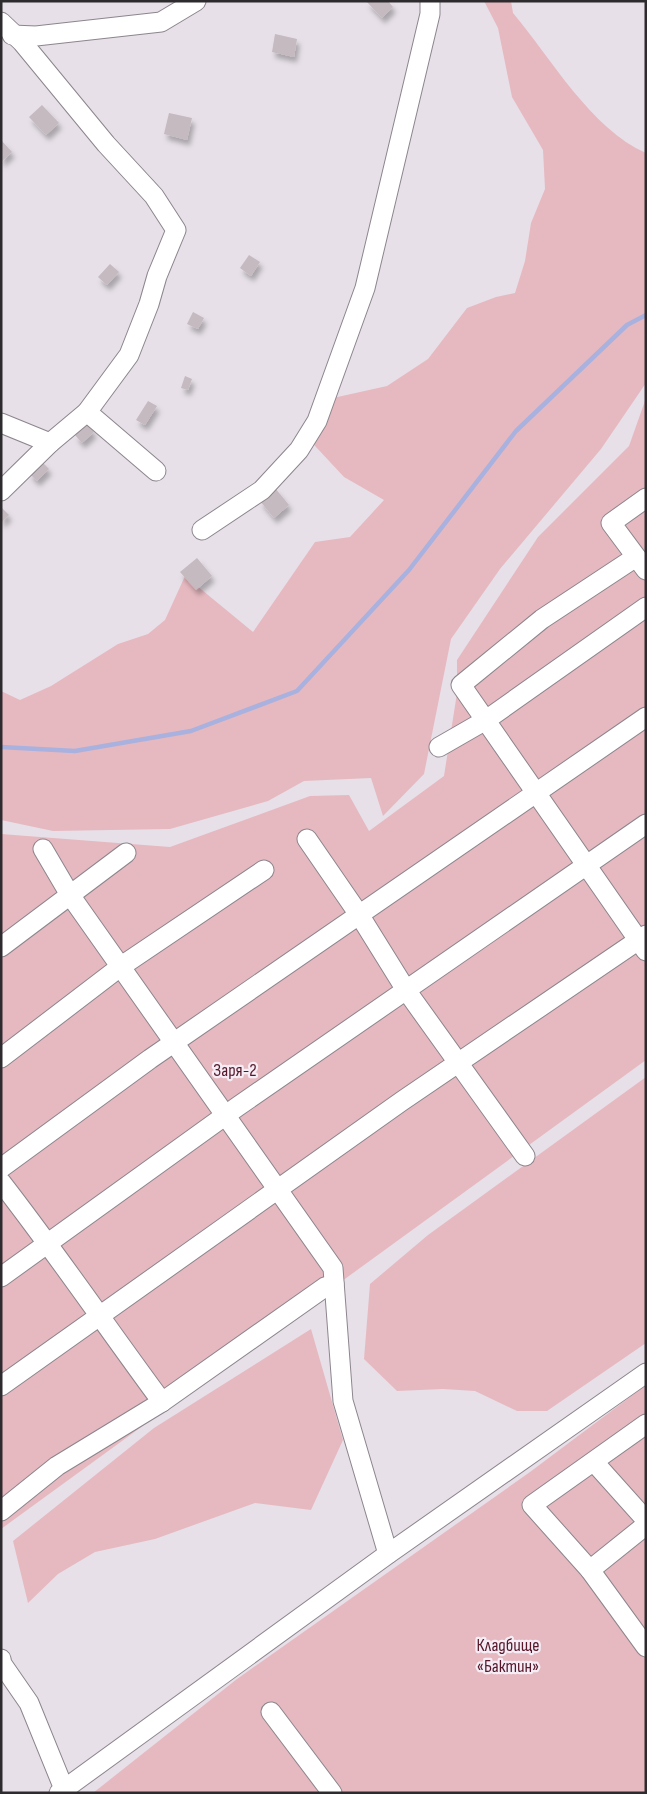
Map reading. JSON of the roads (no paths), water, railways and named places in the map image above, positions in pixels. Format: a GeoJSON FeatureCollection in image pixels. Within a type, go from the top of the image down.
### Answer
{"type":"FeatureCollection","features":[{"type":"Feature","properties":{"kind":"street"},"geometry":{"type":"LineString","coordinates":[[7,28],[36,36],[161,22],[196,1]]}},
{"type":"Feature","properties":{"kind":"street"},"geometry":{"type":"LineString","coordinates":[[202,530],[262,490],[299,450],[318,421],[365,288],[430,14],[430,1]]}},
{"type":"Feature","properties":{"kind":"street"},"geometry":{"type":"LineString","coordinates":[[1,491],[50,443],[87,412],[129,354],[176,230],[154,196],[106,144],[22,42],[7,28]]}},
{"type":"Feature","properties":{"kind":"street"},"geometry":{"type":"LineString","coordinates":[[87,412],[156,471]]}},
{"type":"Feature","properties":{"kind":"street"},"geometry":{"type":"LineString","coordinates":[[1,423],[50,443]]}},
{"type":"Feature","properties":{"kind":"street"},"geometry":{"type":"LineString","coordinates":[[1,1386],[402,1101],[643,942],[586,865],[461,685],[542,619],[641,563],[611,523],[646,498]]}},
{"type":"Feature","properties":{"kind":"street"},"geometry":{"type":"LineString","coordinates":[[439,747],[486,720],[646,607]]}},
{"type":"Feature","properties":{"kind":"street"},"geometry":{"type":"LineString","coordinates":[[1,1168],[174,1043],[646,717]]}},
{"type":"Feature","properties":{"kind":"street"},"geometry":{"type":"LineString","coordinates":[[1,1277],[227,1114],[646,824]]}},
{"type":"Feature","properties":{"kind":"street"},"geometry":{"type":"LineString","coordinates":[[307,839],[360,916],[406,990],[525,1156]]}},
{"type":"Feature","properties":{"kind":"street"},"geometry":{"type":"LineString","coordinates":[[43,849],[70,895],[174,1043],[227,1114],[333,1268],[343,1401],[388,1554]]}},
{"type":"Feature","properties":{"kind":"street"},"geometry":{"type":"LineString","coordinates":[[1,947],[126,853]]}},
{"type":"Feature","properties":{"kind":"street"},"geometry":{"type":"LineString","coordinates":[[1,1058],[120,967],[264,870]]}},
{"type":"Feature","properties":{"kind":"street"},"geometry":{"type":"LineString","coordinates":[[1,1182],[49,1243],[99,1317],[162,1402]]}},
{"type":"Feature","properties":{"kind":"street"},"geometry":{"type":"LineString","coordinates":[[1,1511],[57,1466],[162,1402],[325,1287],[334,1284]]}},
{"type":"Feature","properties":{"kind":"street"},"geometry":{"type":"LineString","coordinates":[[1,1659],[2,1664],[29,1703],[62,1791],[388,1554],[646,1373]]}},
{"type":"Feature","properties":{"kind":"street"},"geometry":{"type":"LineString","coordinates":[[643,1638],[590,1570],[532,1505],[646,1424]]}},
{"type":"Feature","properties":{"kind":"street"},"geometry":{"type":"LineString","coordinates":[[594,1462],[646,1520]]}},
{"type":"Feature","properties":{"kind":"street"},"geometry":{"type":"LineString","coordinates":[[590,1570],[646,1525]]}},
{"type":"Feature","properties":{"kind":"street"},"geometry":{"type":"LineString","coordinates":[[271,1712],[332,1793]]}},
{"type":"Feature","properties":{"kind":"waterway"},"geometry":{"type":"LineString","coordinates":[[1,747],[75,751],[191,731],[297,691],[409,570],[516,431],[627,325],[646,315]]}},
{"type":"Feature","properties":{"kind":"park label","name":"Заря-2"},"geometry":{"type":"Point","coordinates":[235,1070]}},
{"type":"Feature","properties":{"kind":"park label","name":"Кладбище «Бактин»"},"geometry":{"type":"Point","coordinates":[508,1655]}}]}
